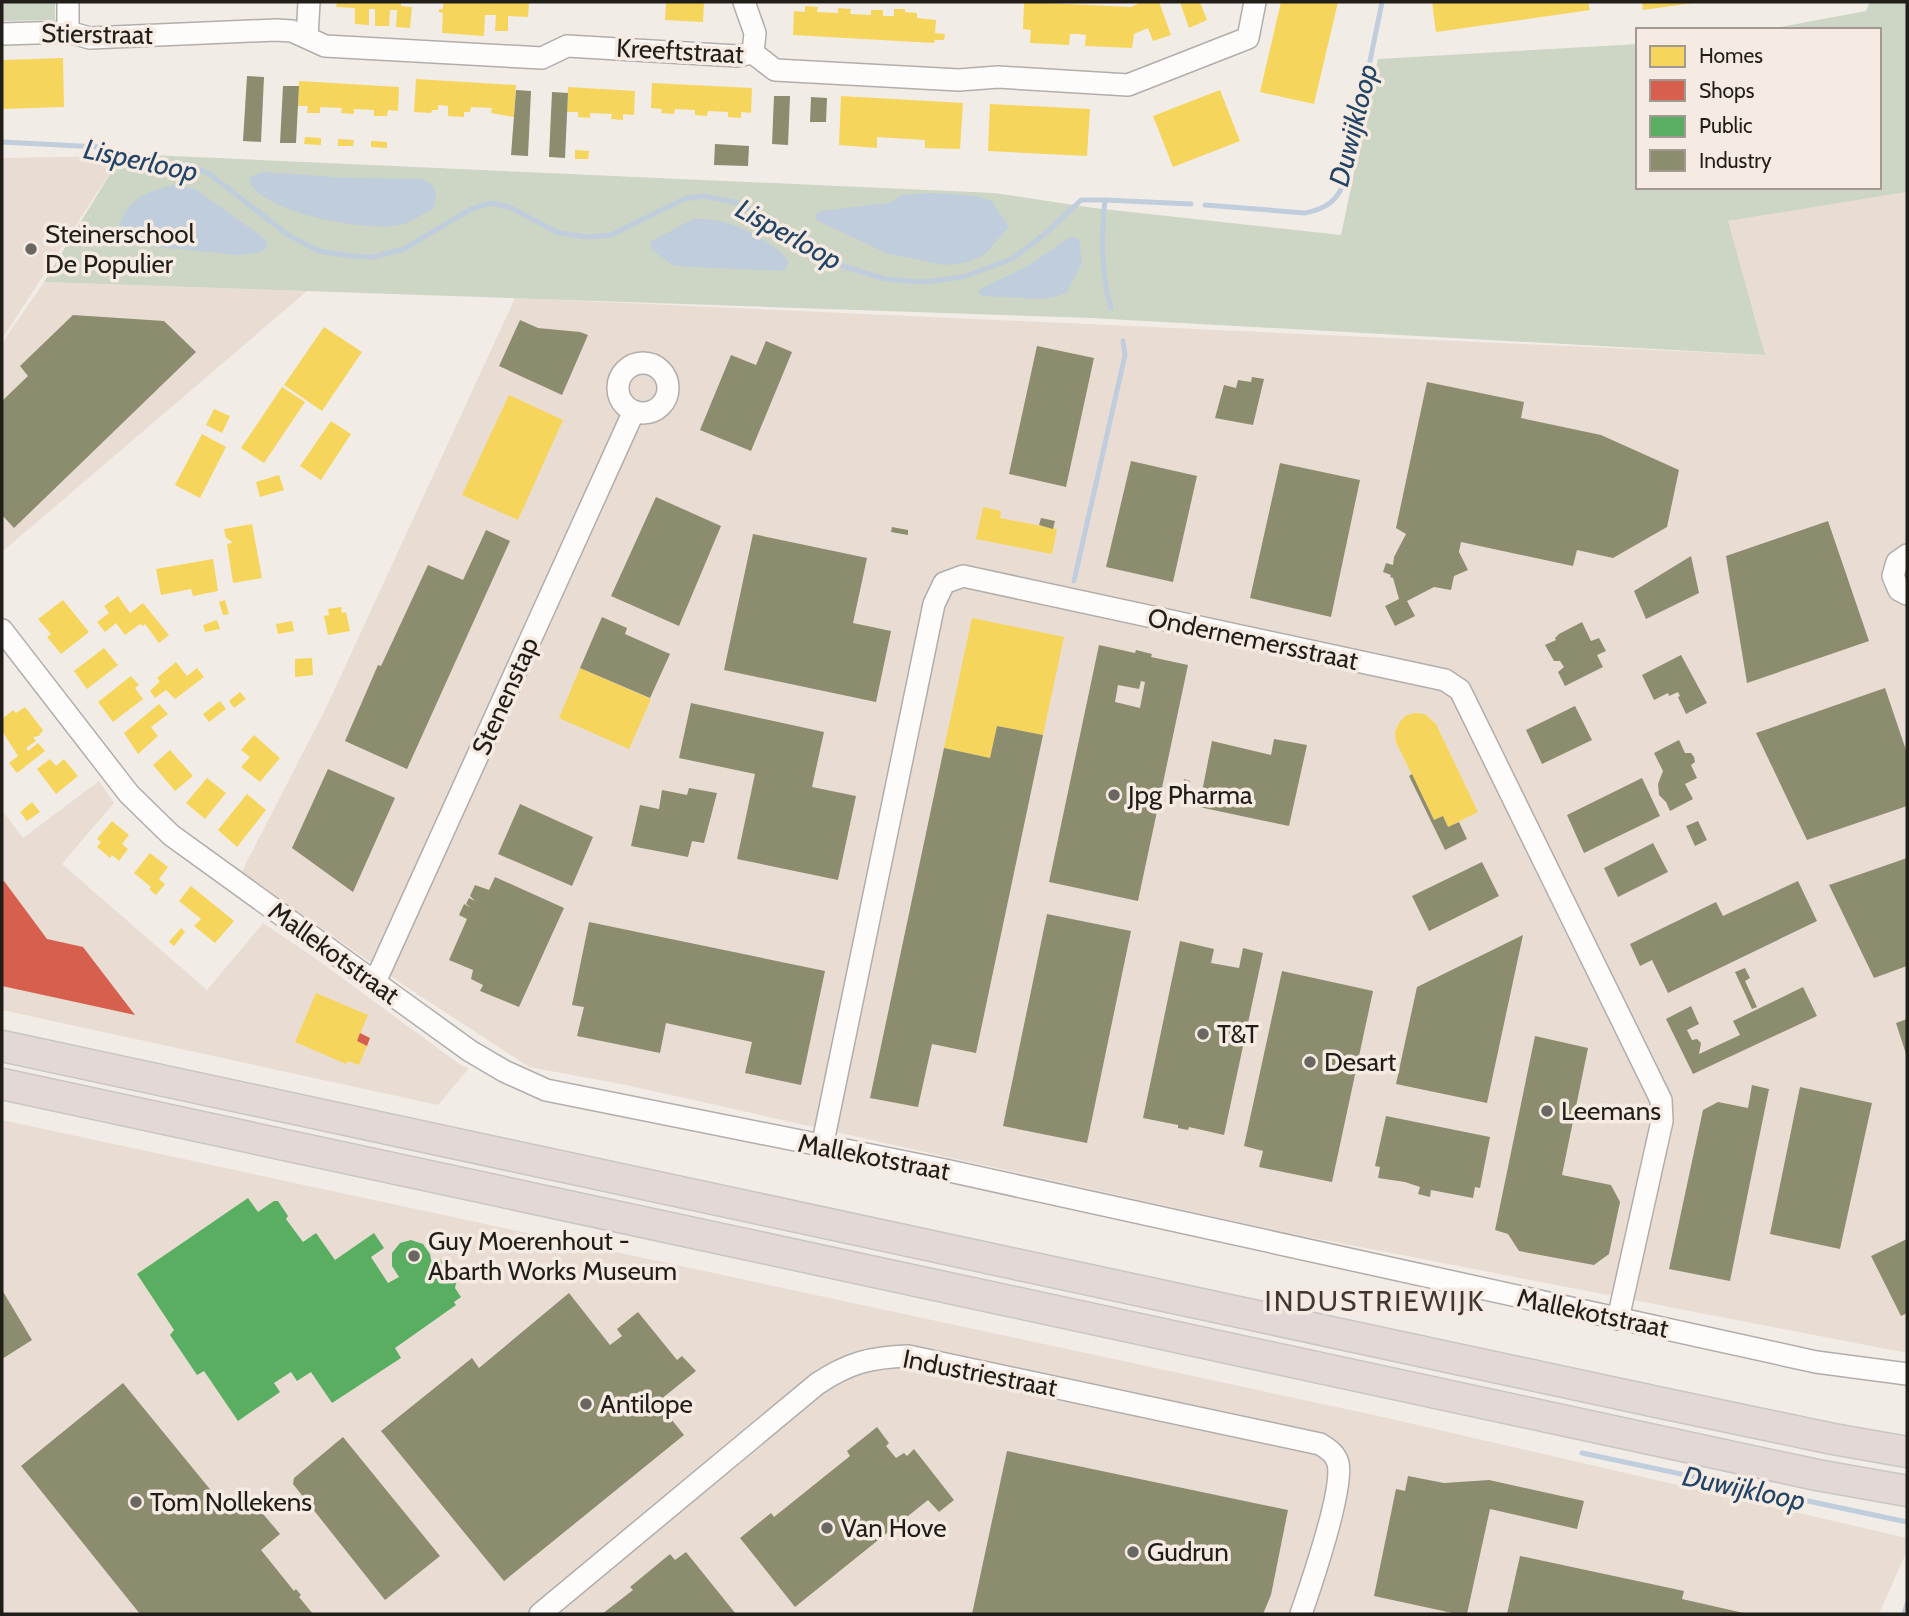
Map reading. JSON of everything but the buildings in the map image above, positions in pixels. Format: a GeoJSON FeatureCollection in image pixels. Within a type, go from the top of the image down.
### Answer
{"type":"FeatureCollection","features":[{"type":"Feature","properties":{"kind":"highway"},"geometry":{"type":"LineString","coordinates":[[2,1046],[1657,1402],[1907,1452]]}},
{"type":"Feature","properties":{"kind":"highway"},"geometry":{"type":"LineString","coordinates":[[2,1084],[1817,1475],[1907,1491]]}},
{"type":"Feature","properties":{"kind":"street"},"geometry":{"type":"LineString","coordinates":[[68,2],[68,32]]}},
{"type":"Feature","properties":{"kind":"street"},"geometry":{"type":"LineString","coordinates":[[307,38],[309,2]]}},
{"type":"Feature","properties":{"kind":"street"},"geometry":{"type":"LineString","coordinates":[[744,2],[755,33],[753,53]]}},
{"type":"Feature","properties":{"kind":"street","name":"Kreeftstraat"},"geometry":{"type":"LineString","coordinates":[[193,35],[292,31],[325,46],[542,58],[567,46],[737,56],[753,53],[775,70],[959,80],[998,77],[1128,85],[1248,38],[1255,2]]}},
{"type":"Feature","properties":{"kind":"street","name":"Stierstraat"},"geometry":{"type":"LineString","coordinates":[[2,34],[68,32],[90,38],[193,35]]}},
{"type":"Feature","properties":{"kind":"street","name":"Stenenstap"},"geometry":{"type":"LineString","coordinates":[[375,982],[635,411]]}},
{"type":"Feature","properties":{"kind":"street"},"geometry":{"type":"LineString","coordinates":[[1907,555],[1896,562],[1893,576],[1899,590],[1907,594]]}},
{"type":"Feature","properties":{"kind":"street","name":"Ondernemersstraat"},"geometry":{"type":"LineString","coordinates":[[822,1147],[934,604],[944,583],[963,576],[1445,680],[1460,690],[1661,1100],[1662,1121],[1618,1319]]}},
{"type":"Feature","properties":{"kind":"street","name":"Mallekotstraat"},"geometry":{"type":"LineString","coordinates":[[2,630],[130,794],[171,835],[470,1051],[546,1090],[946,1170],[1816,1362],[1907,1374]]}},
{"type":"Feature","properties":{"kind":"street","name":"Industriestraat"},"geometry":{"type":"LineString","coordinates":[[540,1614],[817,1384],[840,1368],[877,1357],[908,1356],[1320,1444],[1336,1457],[1339,1466],[1336,1493],[1314,1577],[1301,1614]]}},
{"type":"Feature","properties":{"kind":"shaded area","name":"Steinerschool De Populier"},"geometry":{"type":"Polygon","coordinates":[[[121,156],[2,339],[2,158],[121,156]]]}},
{"type":"Feature","properties":{"kind":"shaded area"},"geometry":{"type":"Polygon","coordinates":[[[1907,192],[1907,1353],[1288,1233],[626,1085],[529,1067],[241,873],[326,708],[515,298],[1764,355],[1727,221],[1907,192]]]}},
{"type":"Feature","properties":{"kind":"shaded area"},"geometry":{"type":"Polygon","coordinates":[[[44,282],[307,291],[2,552],[2,343],[44,282]]]}},
{"type":"Feature","properties":{"kind":"shaded area"},"geometry":{"type":"Polygon","coordinates":[[[99,781],[114,803],[62,864],[207,990],[263,923],[462,1066],[469,1068],[438,1105],[2,1010],[2,810],[23,838],[99,781]]]}},
{"type":"Feature","properties":{"kind":"shaded area"},"geometry":{"type":"Polygon","coordinates":[[[2,1120],[1374,1415],[1907,1538],[1907,1551],[1879,1614],[2,1614],[2,1120]]]}},
{"type":"Feature","properties":{"kind":"green space"},"geometry":{"type":"Polygon","coordinates":[[[2,2],[55,2],[55,20],[2,21],[2,2]]]}},
{"type":"Feature","properties":{"kind":"green space"},"geometry":{"type":"Polygon","coordinates":[[[1870,2],[1907,2],[1907,192],[1728,221],[1765,355],[1091,318],[44,282],[121,156],[149,155],[994,193],[1094,208],[1341,235],[1378,59],[1636,44],[1636,189],[1881,189],[1881,28],[1775,28],[1866,11],[1870,2]]]}},
{"type":"Feature","properties":{"kind":"water"},"geometry":{"type":"Polygon","coordinates":[[[264,172],[348,178],[422,179],[433,187],[435,199],[433,209],[404,224],[369,226],[344,223],[295,211],[257,192],[249,180],[252,176],[264,172]]]}},
{"type":"Feature","properties":{"kind":"water"},"geometry":{"type":"Polygon","coordinates":[[[177,184],[197,190],[260,235],[266,241],[267,247],[261,252],[240,255],[125,244],[116,238],[124,215],[136,200],[153,191],[177,184]]]}},
{"type":"Feature","properties":{"kind":"water"},"geometry":{"type":"Polygon","coordinates":[[[931,193],[975,196],[992,201],[1009,227],[983,256],[964,263],[943,265],[886,253],[816,220],[816,214],[821,211],[889,203],[903,195],[931,193]]]}},
{"type":"Feature","properties":{"kind":"water"},"geometry":{"type":"Polygon","coordinates":[[[693,219],[723,222],[745,230],[769,243],[789,264],[783,271],[674,266],[651,249],[650,242],[693,219]]]}},
{"type":"Feature","properties":{"kind":"water"},"geometry":{"type":"Polygon","coordinates":[[[1072,236],[1079,240],[1082,263],[1067,292],[1042,299],[982,296],[978,290],[1026,267],[1072,236]]]}},
{"type":"Feature","properties":{"kind":"waterway","name":"Duwijkloop"},"geometry":{"type":"LineString","coordinates":[[1205,205],[1305,213],[1320,209],[1335,198],[1346,179],[1382,2]]}},
{"type":"Feature","properties":{"kind":"waterway","name":"Lisperloop"},"geometry":{"type":"LineString","coordinates":[[2,142],[99,147],[130,155],[142,164],[191,165],[211,175],[288,235],[319,251],[351,256],[374,257],[404,249],[471,209],[491,203],[509,207],[559,233],[588,237],[611,235],[684,199],[704,196],[738,203],[843,266],[885,279],[923,282],[963,277],[1012,259],[1046,233],[1081,200],[1105,200]]}},
{"type":"Feature","properties":{"kind":"waterway","name":"Duwijkloop"},"geometry":{"type":"LineString","coordinates":[[1111,308],[1103,255],[1105,200],[1191,204]]}},
{"type":"Feature","properties":{"kind":"waterway","name":"Duwijkloop"},"geometry":{"type":"LineString","coordinates":[[1074,581],[1125,355],[1123,341]]}},
{"type":"Feature","properties":{"kind":"waterway","name":"Duwijkloop"},"geometry":{"type":"LineString","coordinates":[[1582,1453],[1907,1522]]}},
{"type":"Feature","properties":{"kind":"waterway","name":"Duwijkloop"},"geometry":{"type":"LineString","coordinates":[[1904,1614],[1907,1604]]}},
{"type":"Feature","properties":{"kind":"place","name":"Steinerschool De Populier"},"geometry":{"type":"Point","coordinates":[31,249]}},
{"type":"Feature","properties":{"kind":"place","name":"Jpg Pharma"},"geometry":{"type":"Point","coordinates":[1114,795]}},
{"type":"Feature","properties":{"kind":"place","name":"T&T"},"geometry":{"type":"Point","coordinates":[1203,1034]}},
{"type":"Feature","properties":{"kind":"place","name":"Desart"},"geometry":{"type":"Point","coordinates":[1310,1062]}},
{"type":"Feature","properties":{"kind":"place","name":"Leemans"},"geometry":{"type":"Point","coordinates":[1547,1111]}},
{"type":"Feature","properties":{"kind":"place","name":"Guy Moerenhout - Abarth Works Museum"},"geometry":{"type":"Point","coordinates":[414,1256]}},
{"type":"Feature","properties":{"kind":"place","name":"Antilope"},"geometry":{"type":"Point","coordinates":[586,1404]}},
{"type":"Feature","properties":{"kind":"place","name":"Tom Nollekens"},"geometry":{"type":"Point","coordinates":[136,1502]}},
{"type":"Feature","properties":{"kind":"place","name":"Van Hove"},"geometry":{"type":"Point","coordinates":[827,1528]}},
{"type":"Feature","properties":{"kind":"place","name":"Gudrun"},"geometry":{"type":"Point","coordinates":[1133,1552]}},
{"type":"Feature","properties":{"kind":"district","name":"INDUSTRIEWIJK"},"geometry":{"type":"Point","coordinates":[1375,1301]}}]}
